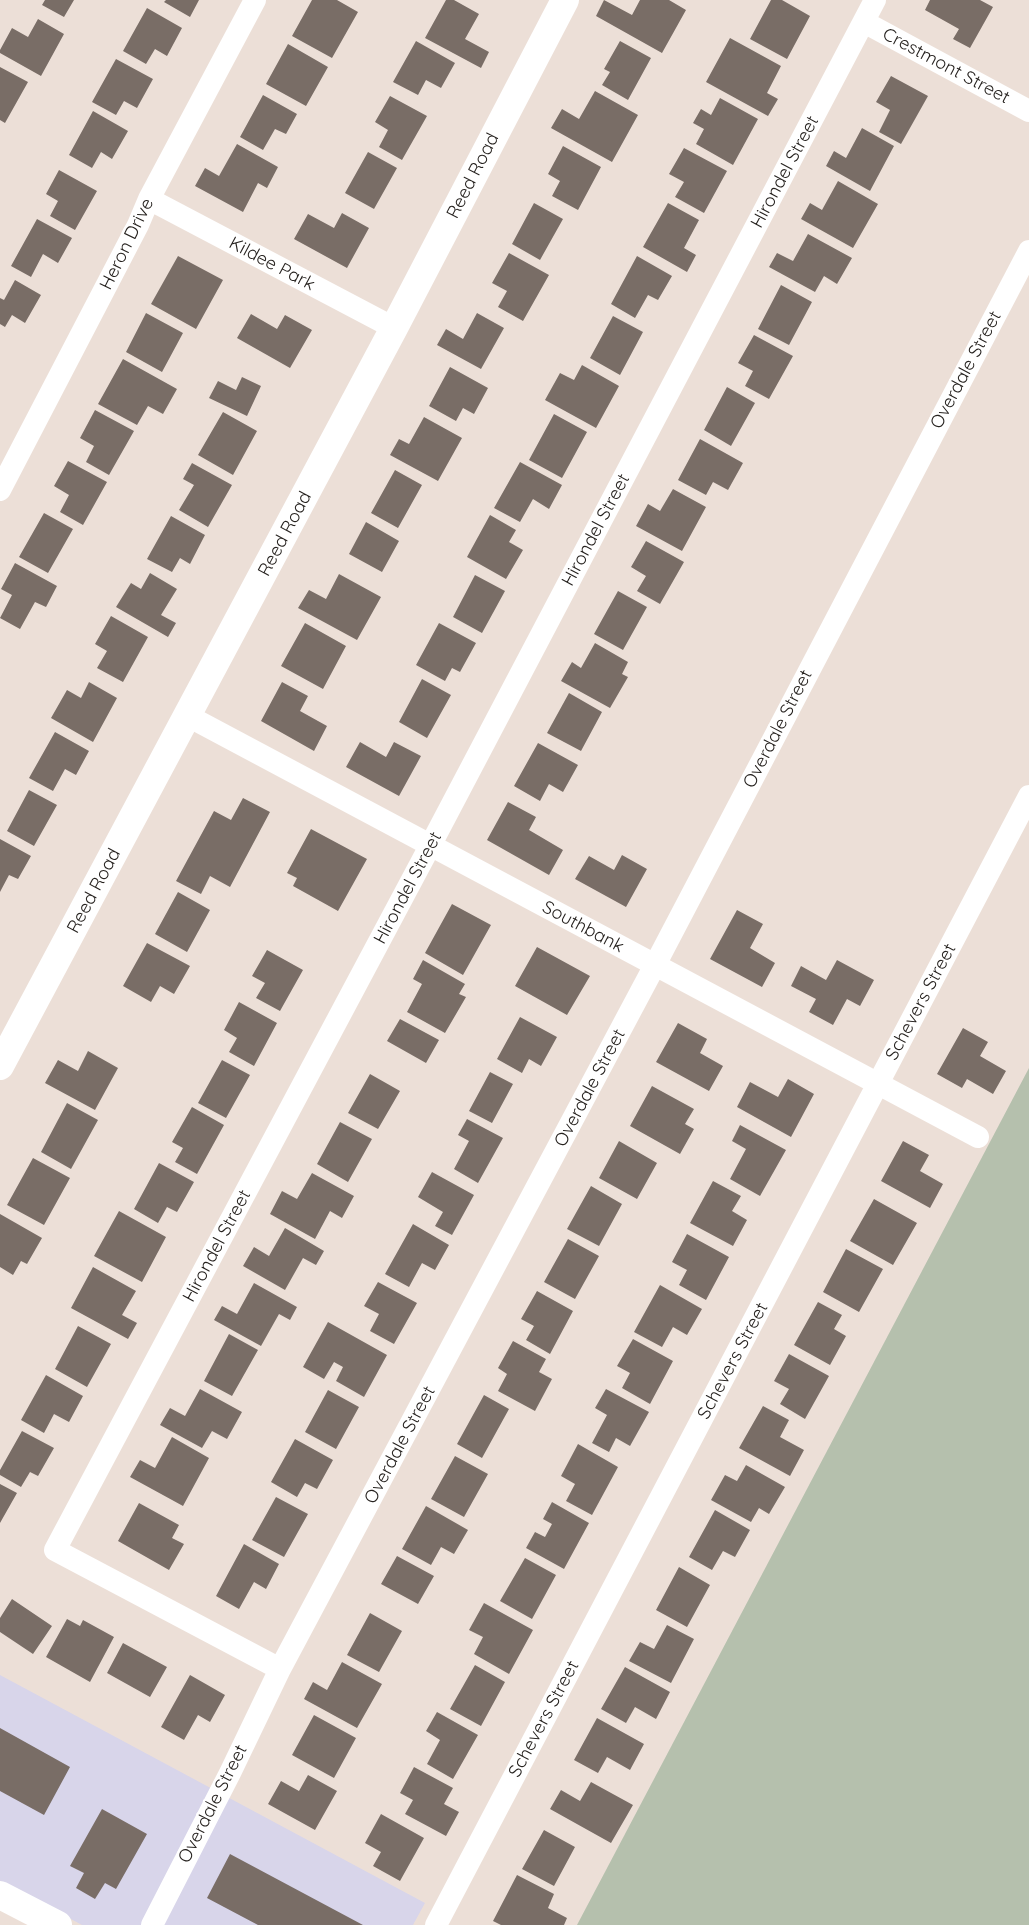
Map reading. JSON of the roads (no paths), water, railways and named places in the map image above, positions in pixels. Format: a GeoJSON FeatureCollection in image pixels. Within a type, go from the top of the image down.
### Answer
{"type":"FeatureCollection","features":[{"type":"Feature","properties":{"kind":"street","name":"Heron Drive"},"geometry":{"type":"LineString","coordinates":[[0,490],[133,234],[149,199],[255,0]]}},
{"type":"Feature","properties":{"kind":"street","name":"Reed Road"},"geometry":{"type":"LineString","coordinates":[[0,1066],[394,328],[565,0]]}},
{"type":"Feature","properties":{"kind":"street","name":"Hirondel Street"},"geometry":{"type":"LineString","coordinates":[[280,1669],[55,1550],[430,846],[875,0]]}},
{"type":"Feature","properties":{"kind":"street","name":"Crestmont Street"},"geometry":{"type":"LineString","coordinates":[[864,22],[1029,111]]}},
{"type":"Feature","properties":{"kind":"street","name":"Kildee Park"},"geometry":{"type":"LineString","coordinates":[[149,199],[394,328]]}},
{"type":"Feature","properties":{"kind":"street","name":"Overdale Street"},"geometry":{"type":"LineString","coordinates":[[152,1925],[230,1773],[280,1669],[656,965],[1029,250]]}},
{"type":"Feature","properties":{"kind":"street","name":"Southbank"},"geometry":{"type":"LineString","coordinates":[[188,716],[978,1137]]}},
{"type":"Feature","properties":{"kind":"street","name":"Schevers Street"},"geometry":{"type":"LineString","coordinates":[[436,1925],[1029,796]]}},
{"type":"Feature","properties":{"kind":"street"},"geometry":{"type":"LineString","coordinates":[[0,1895],[58,1925]]}}]}
